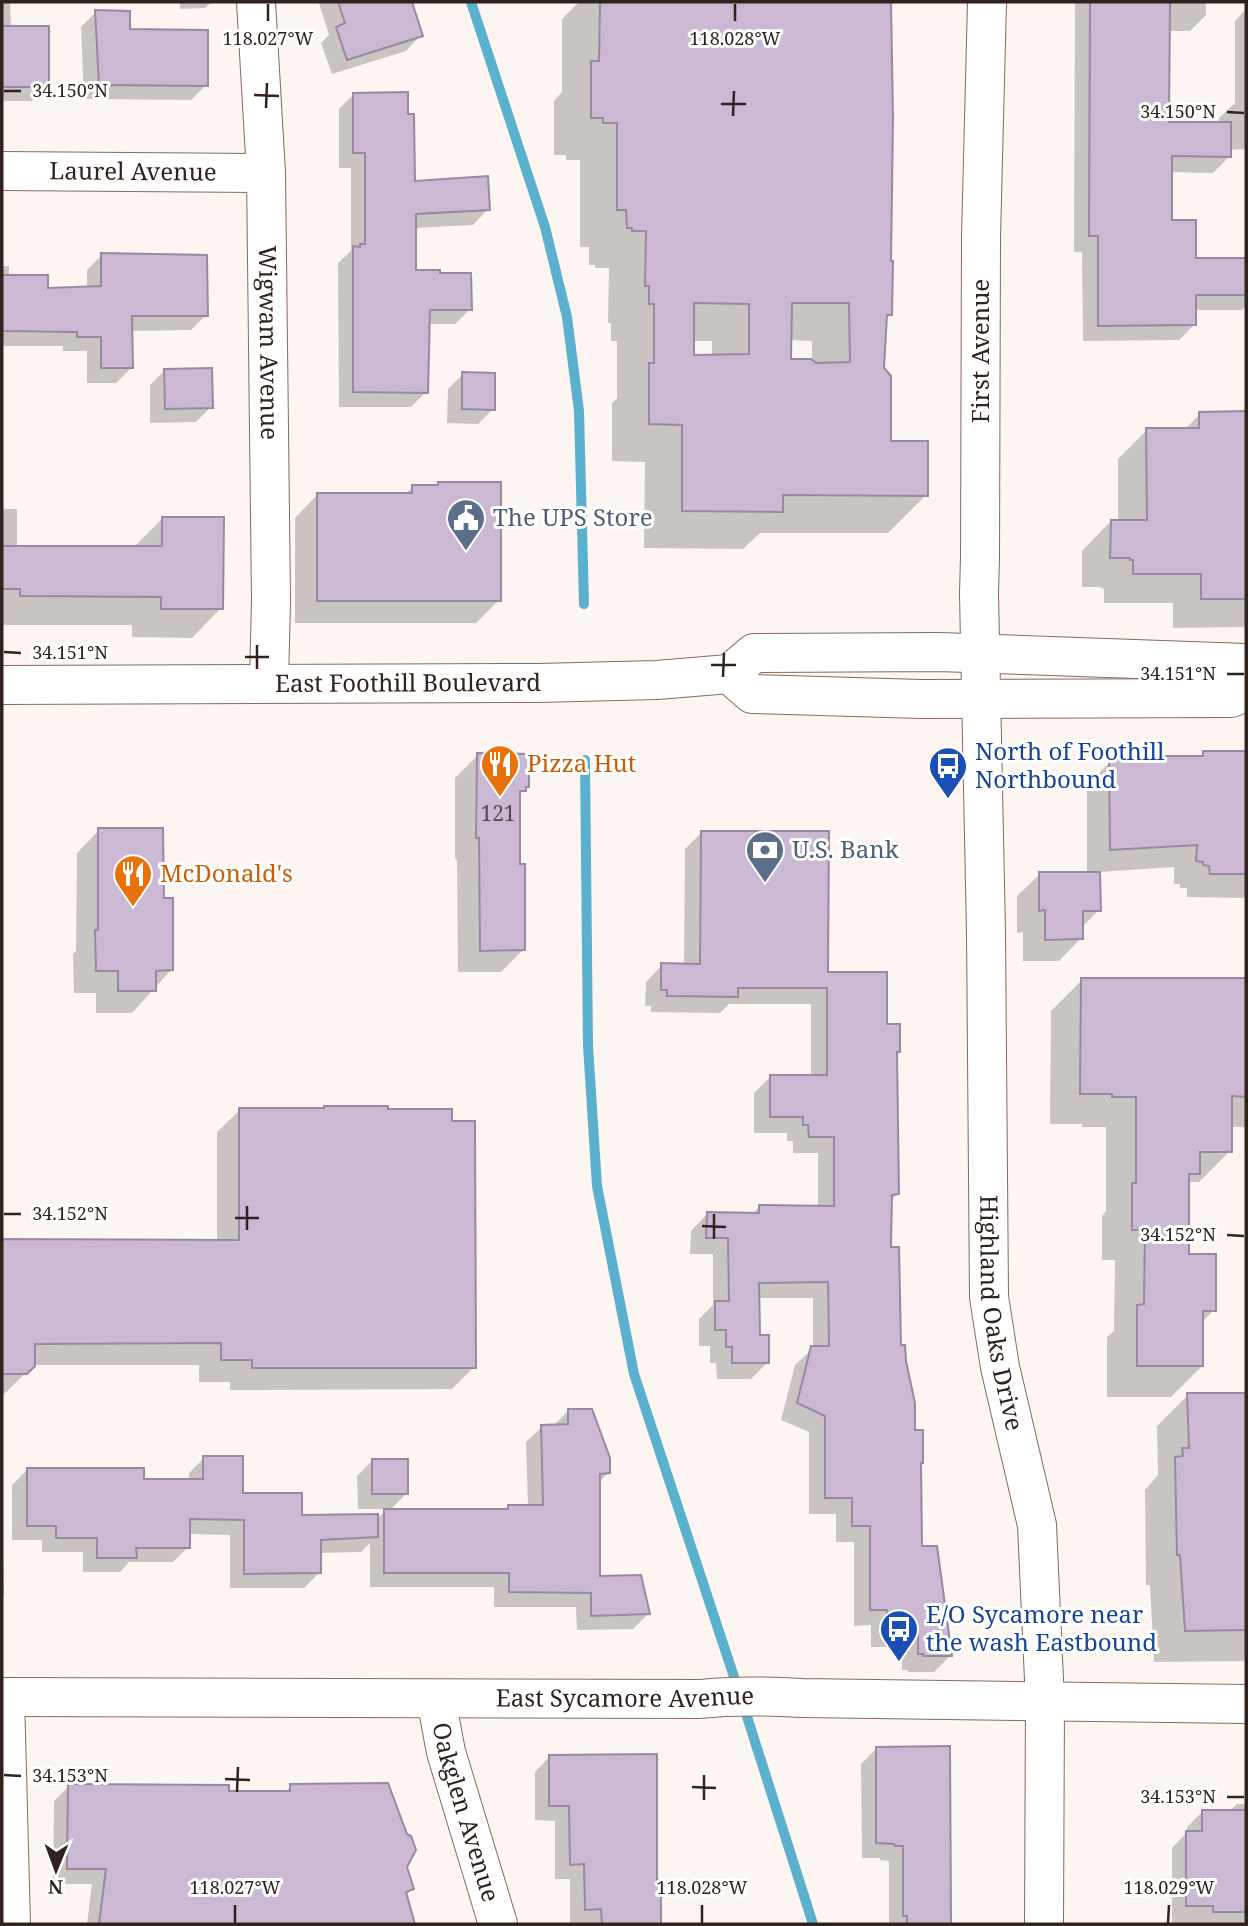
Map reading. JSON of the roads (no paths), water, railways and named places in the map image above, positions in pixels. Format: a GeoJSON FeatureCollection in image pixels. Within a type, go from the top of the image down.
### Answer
{"type":"FeatureCollection","features":[{"type":"Feature","properties":{"kind":"street","name":"Wigwam Avenue"},"geometry":{"type":"LineString","coordinates":[[256,2],[266,173],[271,588],[269,684]]}},
{"type":"Feature","properties":{"kind":"street","name":"First Avenue"},"geometry":{"type":"LineString","coordinates":[[981,700],[981,250],[987,2]]}},
{"type":"Feature","properties":{"kind":"street","name":"Laurel Avenue"},"geometry":{"type":"LineString","coordinates":[[2,172],[266,173]]}},
{"type":"Feature","properties":{"kind":"street"},"geometry":{"type":"LineString","coordinates":[[1246,663],[938,652],[754,653],[729,674],[752,694],[981,700],[1231,698],[1246,692]]}},
{"type":"Feature","properties":{"kind":"street","name":"East Foothill Boulevard"},"geometry":{"type":"LineString","coordinates":[[2,685],[548,682],[657,680],[729,674]]}},
{"type":"Feature","properties":{"kind":"street","name":"Highland Oaks Drive"},"geometry":{"type":"LineString","coordinates":[[981,700],[989,1297],[1000,1367],[1037,1525],[1045,1702],[1044,1924]]}},
{"type":"Feature","properties":{"kind":"street","name":"East Sycamore Avenue"},"geometry":{"type":"LineString","coordinates":[[4,1697],[700,1699],[720,1696],[773,1696],[1246,1704]]}},
{"type":"Feature","properties":{"kind":"street"},"geometry":{"type":"LineString","coordinates":[[4,1697],[11,1924]]}},
{"type":"Feature","properties":{"kind":"street","name":"Oakglen Avenue"},"geometry":{"type":"LineString","coordinates":[[436,1699],[444,1744],[498,1924]]}},
{"type":"Feature","properties":{"kind":"waterway"},"geometry":{"type":"LineString","coordinates":[[471,2],[545,227],[567,317],[579,411],[584,604]]}},
{"type":"Feature","properties":{"kind":"waterway"},"geometry":{"type":"LineString","coordinates":[[585,760],[588,1046],[597,1186],[634,1374],[738,1689]]}},
{"type":"Feature","properties":{"kind":"waterway"},"geometry":{"type":"LineString","coordinates":[[743,1704],[813,1924]]}},
{"type":"Feature","properties":{"kind":"place","name":"The UPS Store"},"geometry":{"type":"Point","coordinates":[466,552]}},
{"type":"Feature","properties":{"kind":"place","name":"Pizza Hut"},"geometry":{"type":"Point","coordinates":[500,798]}},
{"type":"Feature","properties":{"kind":"place","name":"North of Foothill Northbound"},"geometry":{"type":"Point","coordinates":[948,800]}},
{"type":"Feature","properties":{"kind":"place","name":"U.S. Bank"},"geometry":{"type":"Point","coordinates":[765,884]}},
{"type":"Feature","properties":{"kind":"place","name":"McDonald's"},"geometry":{"type":"Point","coordinates":[133,908]}},
{"type":"Feature","properties":{"kind":"place","name":"E/O Sycamore near the wash Eastbound"},"geometry":{"type":"Point","coordinates":[899,1663]}}]}
